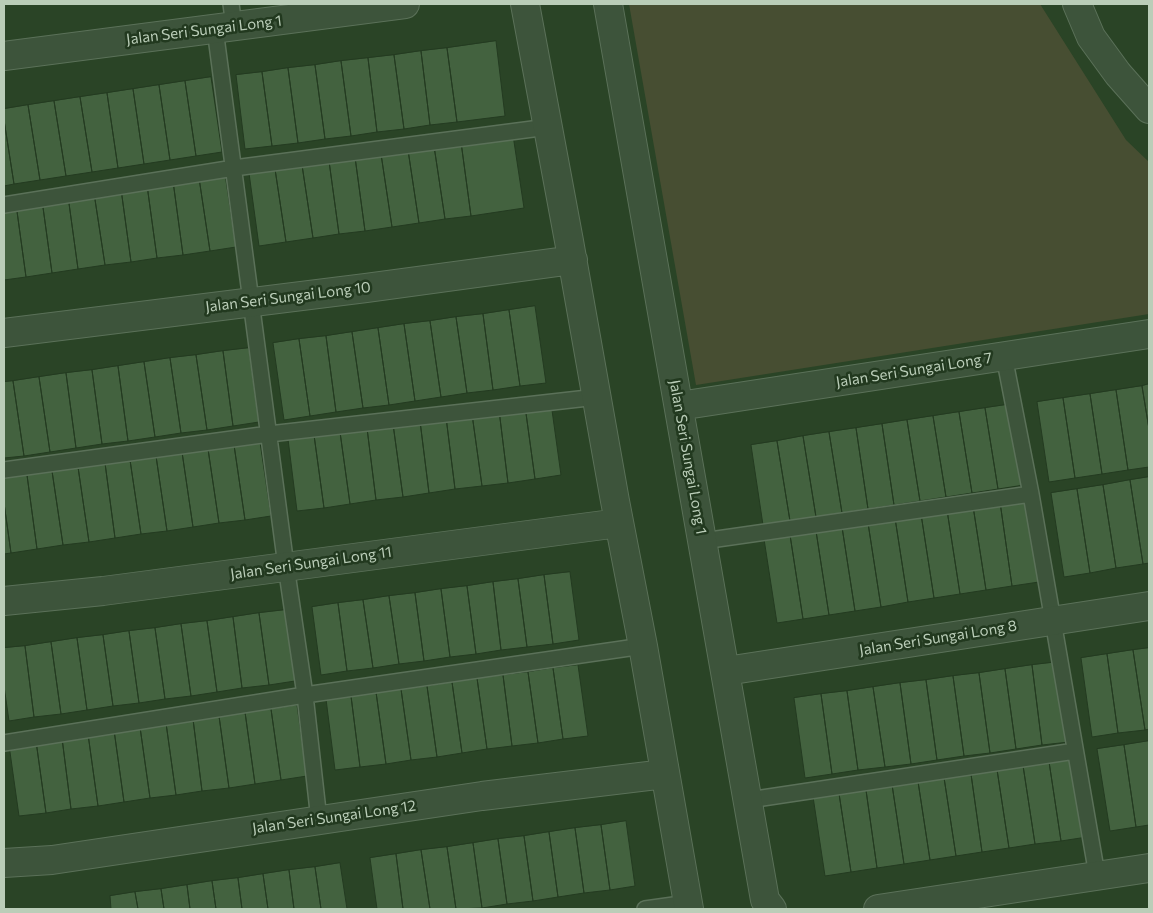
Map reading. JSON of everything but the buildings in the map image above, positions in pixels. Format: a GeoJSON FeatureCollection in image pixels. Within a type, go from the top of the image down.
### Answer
{"type":"FeatureCollection","features":[{"type":"Feature","properties":{"kind":"street","name":"Jalan Seri Sungai Long 1"},"geometry":{"type":"LineString","coordinates":[[4,56],[227,20],[405,4]]}},
{"type":"Feature","properties":{"kind":"street"},"geometry":{"type":"LineString","coordinates":[[525,4],[643,646],[688,906]]}},
{"type":"Feature","properties":{"kind":"street","name":"Jalan Seri Sungai Long 1"},"geometry":{"type":"LineString","coordinates":[[608,4],[680,406],[765,900],[772,909]]}},
{"type":"Feature","properties":{"kind":"street"},"geometry":{"type":"LineString","coordinates":[[1077,4],[1091,37],[1118,74],[1149,109]]}},
{"type":"Feature","properties":{"kind":"street","name":"Jalan Seri Sungai Long 10"},"geometry":{"type":"LineString","coordinates":[[4,334],[573,260]]}},
{"type":"Feature","properties":{"kind":"street","name":"Jalan Seri Sungai Long 7"},"geometry":{"type":"LineString","coordinates":[[680,406],[1149,334]]}},
{"type":"Feature","properties":{"kind":"street","name":"Jalan Seri Sungai Long 11"},"geometry":{"type":"LineString","coordinates":[[4,601],[104,591],[619,523]]}},
{"type":"Feature","properties":{"kind":"street","name":"Jalan Seri Sungai Long 8"},"geometry":{"type":"LineString","coordinates":[[726,671],[1149,606]]}},
{"type":"Feature","properties":{"kind":"street","name":"Jalan Seri Sungai Long 12"},"geometry":{"type":"LineString","coordinates":[[4,863],[52,860],[482,796],[665,774]]}},
{"type":"Feature","properties":{"kind":"street"},"geometry":{"type":"LineString","coordinates":[[878,909],[1149,868]]}},
{"type":"Feature","properties":{"kind":"lane"},"geometry":{"type":"LineString","coordinates":[[227,20],[234,168],[319,820]]}},
{"type":"Feature","properties":{"kind":"lane"},"geometry":{"type":"LineString","coordinates":[[4,205],[234,168],[548,127]]}},
{"type":"Feature","properties":{"kind":"lane"},"geometry":{"type":"LineString","coordinates":[[1004,356],[1031,494],[1097,875]]}},
{"type":"Feature","properties":{"kind":"lane"},"geometry":{"type":"LineString","coordinates":[[4,470],[269,434],[597,397]]}},
{"type":"Feature","properties":{"kind":"lane"},"geometry":{"type":"LineString","coordinates":[[703,541],[1031,494]]}},
{"type":"Feature","properties":{"kind":"lane"},"geometry":{"type":"LineString","coordinates":[[4,743],[304,695],[643,646]]}},
{"type":"Feature","properties":{"kind":"lane"},"geometry":{"type":"LineString","coordinates":[[749,800],[1075,751]]}},
{"type":"Feature","properties":{"kind":"lane"},"geometry":{"type":"LineString","coordinates":[[645,909],[688,906]]}},
{"type":"Feature","properties":{"kind":"green space"},"geometry":{"type":"Polygon","coordinates":[[[629,4],[1040,4],[1126,140],[1149,162],[1149,314],[696,385],[629,4]]]}}]}
